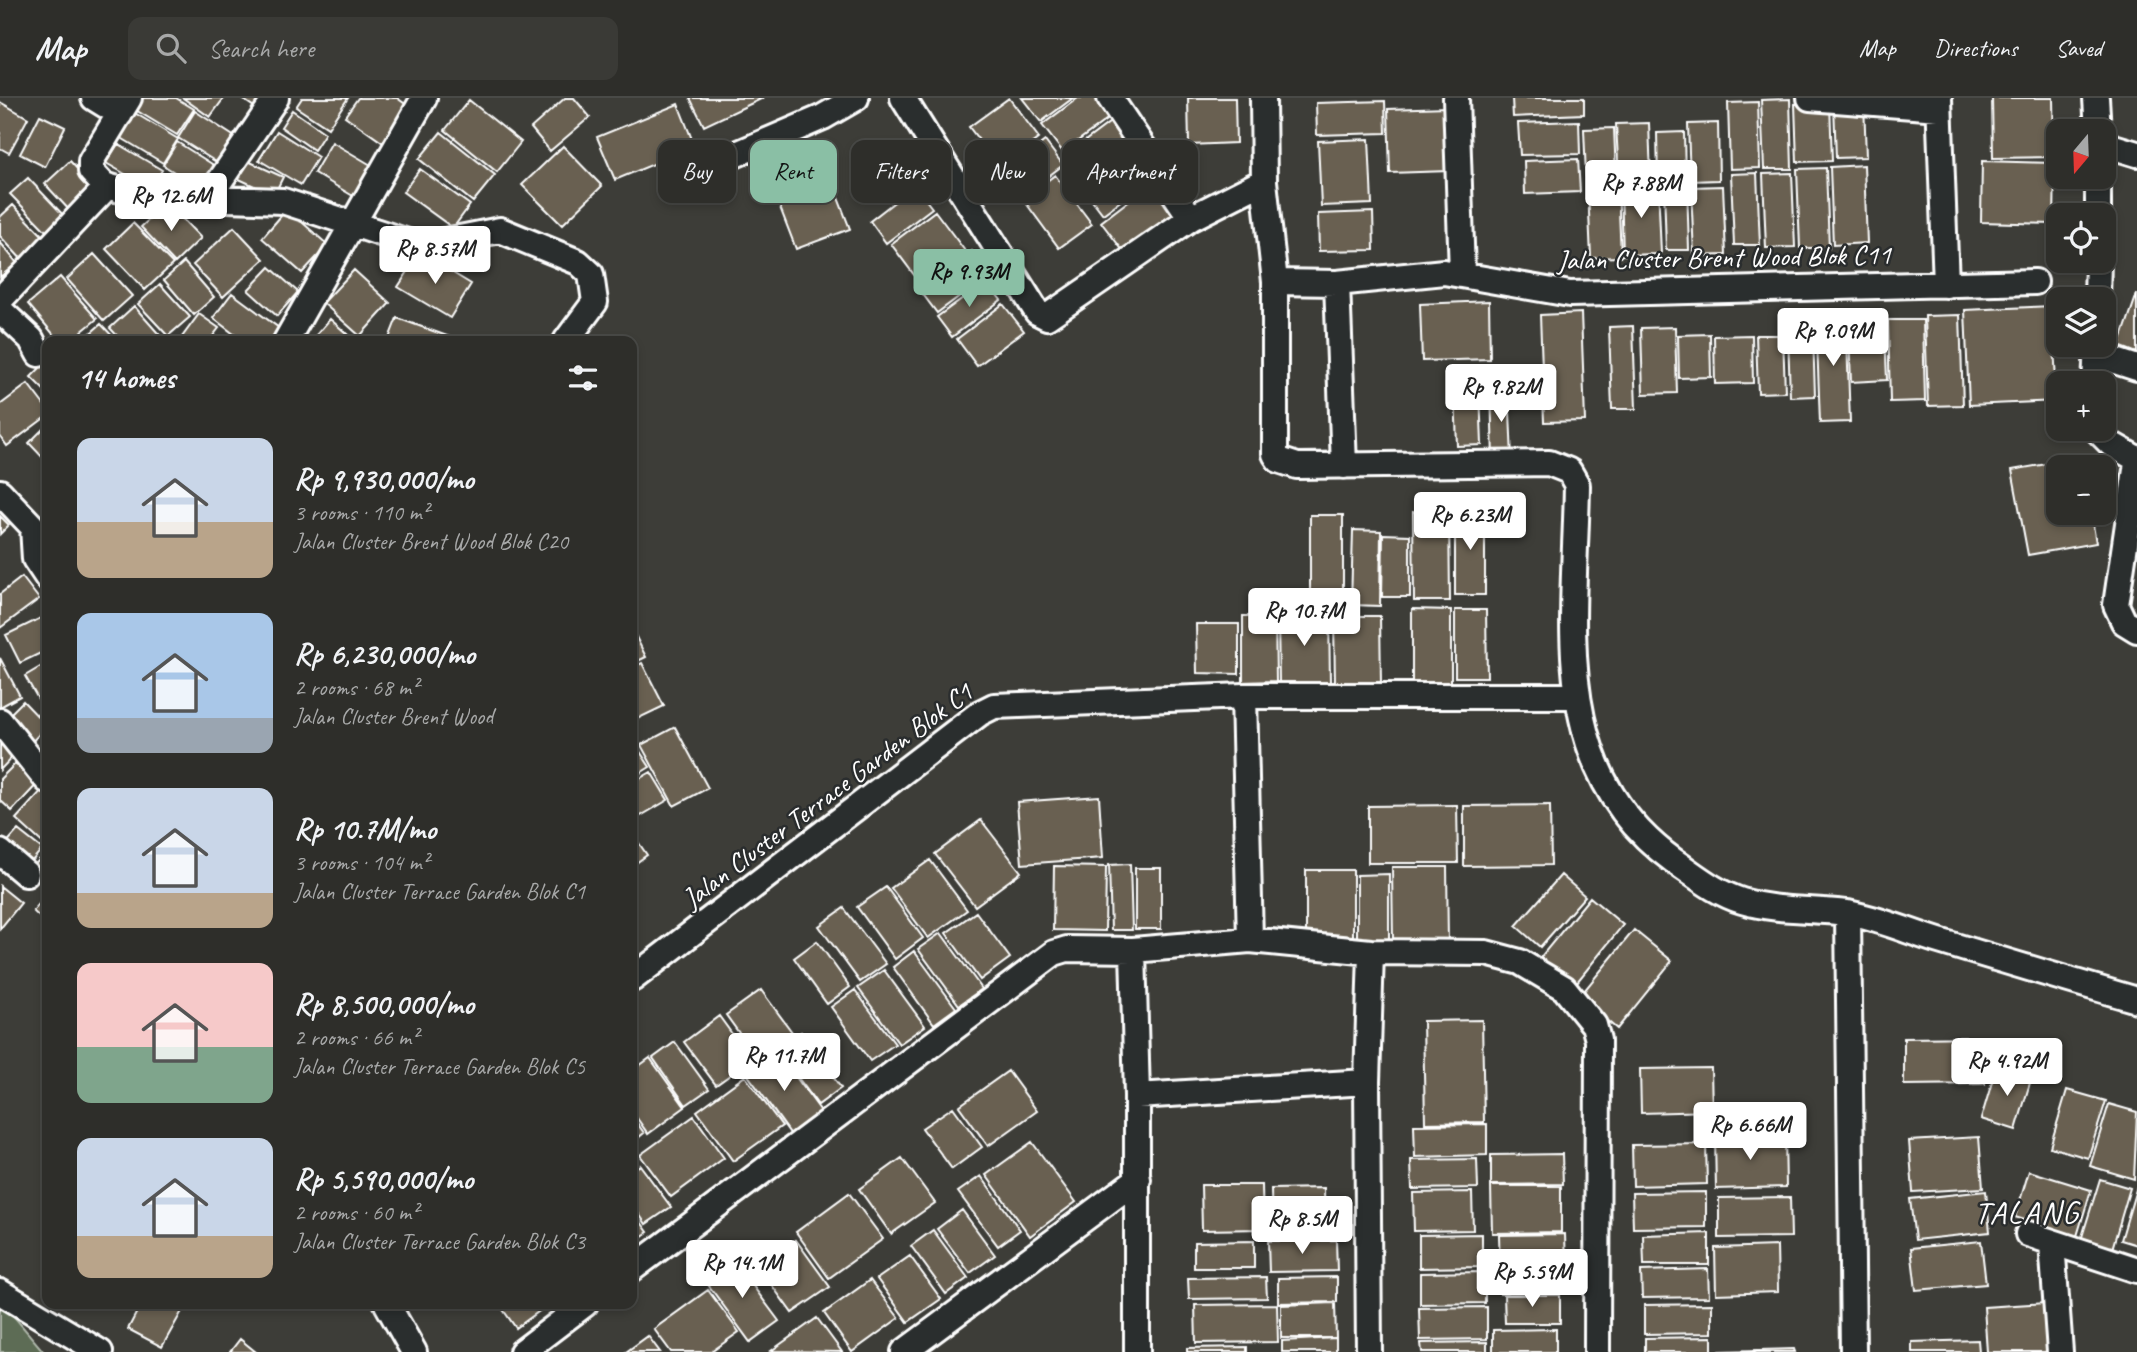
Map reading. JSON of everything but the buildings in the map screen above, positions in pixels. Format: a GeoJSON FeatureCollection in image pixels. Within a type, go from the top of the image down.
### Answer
{"type":"FeatureCollection","features":[{"type":"Feature","properties":{"kind":"street"},"geometry":{"type":"LineString","coordinates":[[94,98],[125,106],[92,161],[91,171],[104,185],[141,196],[282,201],[420,246],[500,230],[578,262],[591,274],[595,302],[570,336]]}},
{"type":"Feature","properties":{"kind":"street"},"geometry":{"type":"LineString","coordinates":[[209,197],[276,98]]}},
{"type":"Feature","properties":{"kind":"street"},"geometry":{"type":"LineString","coordinates":[[289,336],[424,98]]}},
{"type":"Feature","properties":{"kind":"street"},"geometry":{"type":"LineString","coordinates":[[736,149],[819,107],[856,98]]}},
{"type":"Feature","properties":{"kind":"street"},"geometry":{"type":"LineString","coordinates":[[903,98],[1037,312],[1047,317],[1054,315],[1191,218],[1264,181]]}},
{"type":"Feature","properties":{"kind":"street"},"geometry":{"type":"LineString","coordinates":[[1110,98],[1191,218]]}},
{"type":"Feature","properties":{"kind":"street"},"geometry":{"type":"LineString","coordinates":[[1264,98],[1264,181],[1275,282],[1275,454],[1288,465],[1549,463],[1569,471],[1577,485],[1574,646],[1577,696],[1587,746],[1605,788],[1649,841],[1713,889],[1739,900],[1776,910],[1848,914],[2137,1000]]}},
{"type":"Feature","properties":{"kind":"street"},"geometry":{"type":"LineString","coordinates":[[1456,98],[1462,273]]}},
{"type":"Feature","properties":{"kind":"street"},"geometry":{"type":"LineString","coordinates":[[1810,98],[1939,103],[1946,285]]}},
{"type":"Feature","properties":{"kind":"street"},"geometry":{"type":"LineString","coordinates":[[2096,98],[2097,119]]}},
{"type":"Feature","properties":{"kind":"street"},"geometry":{"type":"LineString","coordinates":[[2116,148],[2137,154]]}},
{"type":"Feature","properties":{"kind":"street"},"geometry":{"type":"LineString","coordinates":[[0,300],[103,191],[104,185]]}},
{"type":"Feature","properties":{"kind":"street","name":"Jalan Cluster Brent Wood Blok C11"},"geometry":{"type":"LineString","coordinates":[[1275,282],[1337,283],[1462,273],[1570,294],[2035,282]]}},
{"type":"Feature","properties":{"kind":"street"},"geometry":{"type":"LineString","coordinates":[[1337,283],[1344,466]]}},
{"type":"Feature","properties":{"kind":"street"},"geometry":{"type":"LineString","coordinates":[[0,310],[31,339],[39,354]]}},
{"type":"Feature","properties":{"kind":"street"},"geometry":{"type":"LineString","coordinates":[[2113,357],[2137,368]]}},
{"type":"Feature","properties":{"kind":"street"},"geometry":{"type":"LineString","coordinates":[[2108,441],[2137,461],[2116,605],[2124,622],[2137,630]]}},
{"type":"Feature","properties":{"kind":"street"},"geometry":{"type":"LineString","coordinates":[[0,492],[33,527],[35,559],[42,570]]}},
{"type":"Feature","properties":{"kind":"street"},"geometry":{"type":"LineString","coordinates":[[1244,696],[1250,940]]}},
{"type":"Feature","properties":{"kind":"street","name":"Jalan Cluster Terrace Garden Blok C1"},"geometry":{"type":"LineString","coordinates":[[637,975],[980,713],[994,706],[1244,696],[1577,696]]}},
{"type":"Feature","properties":{"kind":"street"},"geometry":{"type":"LineString","coordinates":[[0,721],[42,774]]}},
{"type":"Feature","properties":{"kind":"street"},"geometry":{"type":"LineString","coordinates":[[0,852],[26,874]]}},
{"type":"Feature","properties":{"kind":"street"},"geometry":{"type":"LineString","coordinates":[[1848,914],[1853,1352]]}},
{"type":"Feature","properties":{"kind":"street"},"geometry":{"type":"LineString","coordinates":[[637,1265],[1045,958],[1067,950],[1133,950],[1250,940],[1371,952],[1486,953],[1505,957],[1564,988],[1594,1025],[1598,1040],[1597,1352]]}},
{"type":"Feature","properties":{"kind":"street"},"geometry":{"type":"LineString","coordinates":[[1133,950],[1137,1096],[1138,1352]]}},
{"type":"Feature","properties":{"kind":"street"},"geometry":{"type":"LineString","coordinates":[[1369,1352],[1367,1082],[1371,952]]}},
{"type":"Feature","properties":{"kind":"street"},"geometry":{"type":"LineString","coordinates":[[1137,1096],[1367,1082]]}},
{"type":"Feature","properties":{"kind":"street"},"geometry":{"type":"LineString","coordinates":[[904,1352],[1138,1179]]}},
{"type":"Feature","properties":{"kind":"street"},"geometry":{"type":"LineString","coordinates":[[2028,1234],[2137,1270]]}},
{"type":"Feature","properties":{"kind":"street"},"geometry":{"type":"LineString","coordinates":[[2052,1243],[2060,1352]]}},
{"type":"Feature","properties":{"kind":"street"},"geometry":{"type":"LineString","coordinates":[[0,1292],[100,1352]]}},
{"type":"Feature","properties":{"kind":"street"},"geometry":{"type":"LineString","coordinates":[[390,1309],[414,1352]]}},
{"type":"Feature","properties":{"kind":"street"},"geometry":{"type":"LineString","coordinates":[[522,1352],[578,1309]]}},
{"type":"Feature","properties":{"kind":"green space"},"geometry":{"type":"Polygon","coordinates":[[[0,1304],[6,1307],[44,1352],[0,1352],[0,1304]]]}},
{"type":"Feature","properties":{"kind":"district","name":"TALANG"},"geometry":{"type":"Point","coordinates":[2027,1212]}}]}
